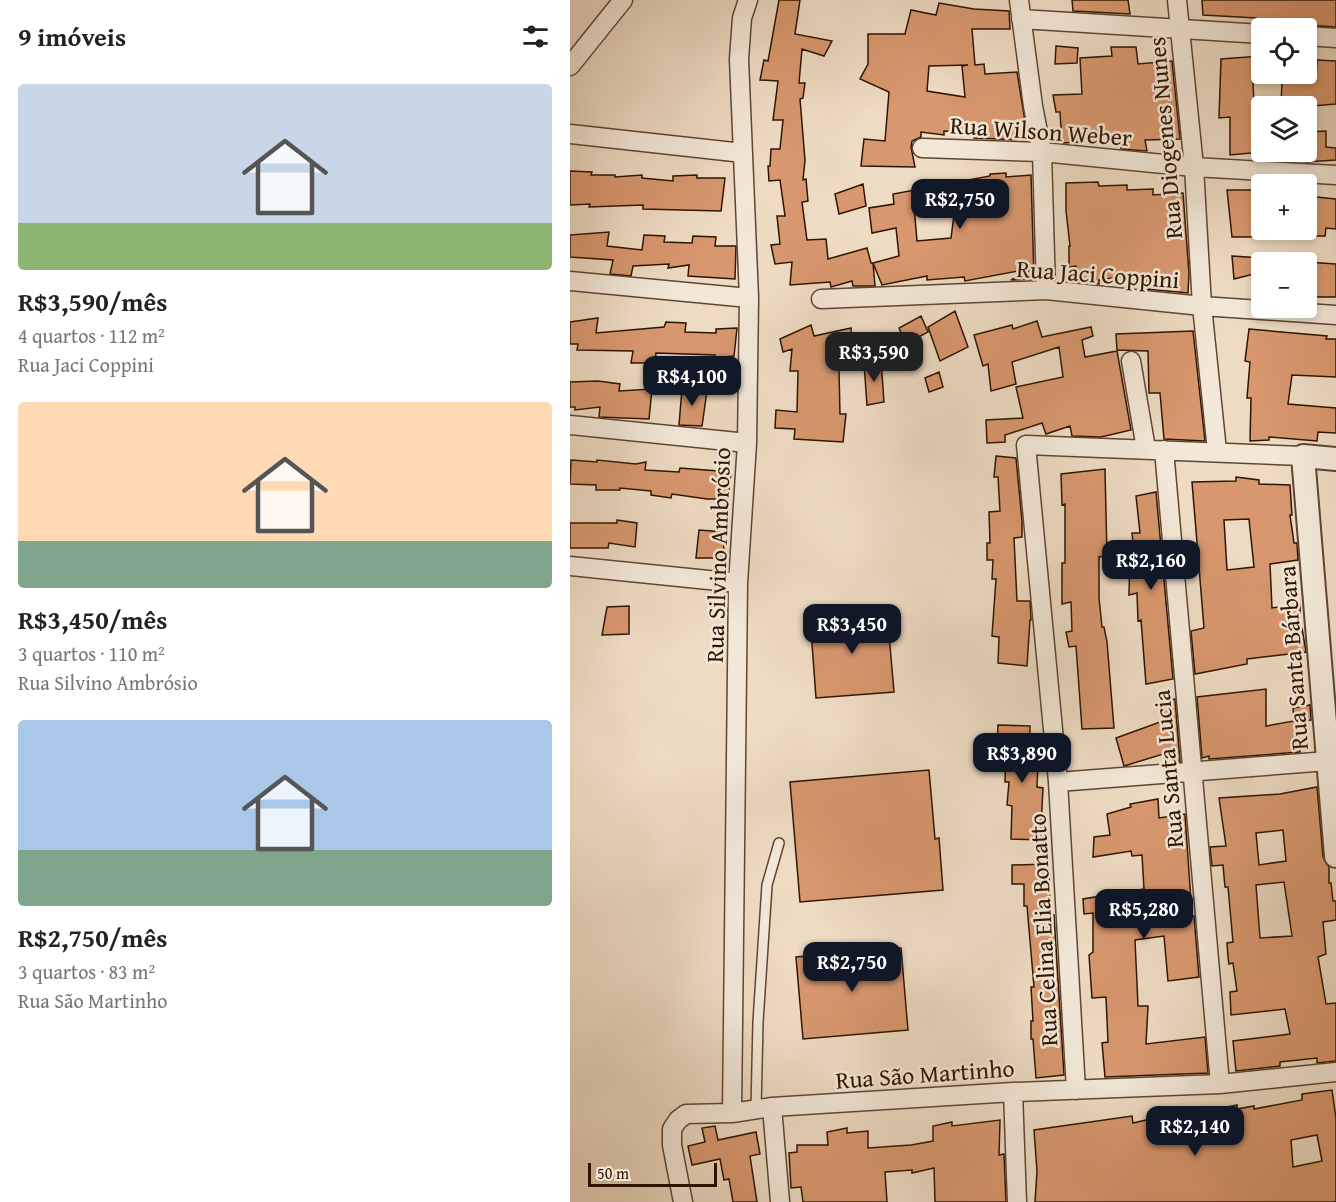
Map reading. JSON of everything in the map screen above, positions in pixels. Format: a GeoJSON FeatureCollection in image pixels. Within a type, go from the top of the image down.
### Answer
{"type":"FeatureCollection","features":[{"type":"Feature","properties":{"kind":"street"},"geometry":{"type":"LineString","coordinates":[[570,66],[623,0]]}},
{"type":"Feature","properties":{"kind":"street","name":"Rua Silvino Ambrósio"},"geometry":{"type":"LineString","coordinates":[[732,1113],[738,583],[747,443],[749,298],[739,59],[742,18],[748,0]]}},
{"type":"Feature","properties":{"kind":"street"},"geometry":{"type":"LineString","coordinates":[[1019,0],[1042,152],[1046,290]]}},
{"type":"Feature","properties":{"kind":"street","name":"Rua Diogenes Nunes"},"geometry":{"type":"LineString","coordinates":[[1177,0],[1194,167],[1202,306],[1217,452]]}},
{"type":"Feature","properties":{"kind":"street"},"geometry":{"type":"LineString","coordinates":[[1021,19],[1251,33]]}},
{"type":"Feature","properties":{"kind":"street"},"geometry":{"type":"LineString","coordinates":[[1317,37],[1336,38]]}},
{"type":"Feature","properties":{"kind":"street"},"geometry":{"type":"LineString","coordinates":[[570,134],[743,153]]}},
{"type":"Feature","properties":{"kind":"street","name":"Rua Wilson Weber"},"geometry":{"type":"LineString","coordinates":[[922,148],[1042,152],[1194,167],[1336,175]]}},
{"type":"Feature","properties":{"kind":"street"},"geometry":{"type":"LineString","coordinates":[[570,281],[749,298]]}},
{"type":"Feature","properties":{"kind":"street","name":"Rua Jaci Coppini"},"geometry":{"type":"LineString","coordinates":[[820,299],[1046,290],[1202,306],[1336,315]]}},
{"type":"Feature","properties":{"kind":"street","name":"Rua Santa Lucia"},"geometry":{"type":"LineString","coordinates":[[1131,362],[1155,450],[1192,772],[1220,1084]]}},
{"type":"Feature","properties":{"kind":"street"},"geometry":{"type":"LineString","coordinates":[[570,425],[747,443]]}},
{"type":"Feature","properties":{"kind":"street","name":"Rua Celina Elia Bonatto"},"geometry":{"type":"LineString","coordinates":[[1076,1090],[1058,782],[1026,445],[1155,450]]}},
{"type":"Feature","properties":{"kind":"street"},"geometry":{"type":"LineString","coordinates":[[1155,450],[1336,459]]}},
{"type":"Feature","properties":{"kind":"street","name":"Rua Santa Bárbara"},"geometry":{"type":"LineString","coordinates":[[1303,456],[1336,856]]}},
{"type":"Feature","properties":{"kind":"street"},"geometry":{"type":"LineString","coordinates":[[570,566],[738,583]]}},
{"type":"Feature","properties":{"kind":"street"},"geometry":{"type":"LineString","coordinates":[[1058,782],[1328,761]]}},
{"type":"Feature","properties":{"kind":"street","name":"Rua São Martinho"},"geometry":{"type":"LineString","coordinates":[[683,1202],[672,1145],[672,1128],[686,1114],[732,1113],[764,1108],[1013,1092],[1220,1084],[1336,1072]]}},
{"type":"Feature","properties":{"kind":"street"},"geometry":{"type":"LineString","coordinates":[[1013,1092],[1017,1202]]}},
{"type":"Feature","properties":{"kind":"street"},"geometry":{"type":"LineString","coordinates":[[764,1108],[780,1202]]}},
{"type":"Feature","properties":{"kind":"lane"},"geometry":{"type":"LineString","coordinates":[[764,1108],[758,1022],[767,885],[779,843]]}},
{"type":"Feature","properties":{"kind":"building"},"geometry":{"type":"Polygon","coordinates":[[[779,0],[800,0],[795,34],[832,41],[824,56],[802,49],[799,83],[805,83],[803,98],[800,99],[805,160],[803,180],[806,179],[808,201],[802,202],[807,240],[826,239],[828,259],[867,248],[871,263],[873,263],[875,286],[853,286],[852,281],[831,287],[830,282],[790,285],[792,262],[775,264],[771,245],[780,244],[777,216],[785,216],[780,180],[769,181],[768,166],[770,166],[771,149],[780,149],[783,120],[773,120],[778,81],[760,80],[764,60],[768,61],[779,0]]]}},
{"type":"Feature","properties":{"kind":"building"},"geometry":{"type":"Polygon","coordinates":[[[1072,0],[1128,0],[1130,14],[1073,11],[1072,0]]]}},
{"type":"Feature","properties":{"kind":"building"},"geometry":{"type":"Polygon","coordinates":[[[1202,0],[1336,0],[1336,27],[1317,26],[1317,18],[1203,15],[1202,0]]]}},
{"type":"Feature","properties":{"kind":"building"},"geometry":{"type":"Polygon","coordinates":[[[939,3],[974,9],[1009,11],[1010,29],[972,29],[975,65],[984,64],[985,74],[1017,72],[1028,140],[974,138],[974,133],[944,131],[944,135],[921,132],[921,137],[912,141],[915,167],[861,166],[864,139],[885,141],[889,92],[860,79],[868,64],[868,34],[905,34],[911,10],[936,15],[939,3]],[[968,65],[929,66],[927,91],[965,97],[962,66],[968,65]]]}},
{"type":"Feature","properties":{"kind":"building"},"geometry":{"type":"Polygon","coordinates":[[[1056,46],[1078,48],[1077,63],[1055,64],[1056,46]]]}},
{"type":"Feature","properties":{"kind":"building"},"geometry":{"type":"Polygon","coordinates":[[[1111,47],[1136,47],[1138,64],[1172,61],[1180,139],[1145,140],[1147,151],[1121,149],[1120,134],[1080,137],[1081,142],[1062,143],[1060,112],[1056,112],[1053,95],[1082,94],[1080,58],[1112,56],[1111,47]]]}},
{"type":"Feature","properties":{"kind":"building"},"geometry":{"type":"Polygon","coordinates":[[[1251,57],[1254,96],[1251,96],[1251,153],[1230,155],[1230,117],[1219,118],[1221,59],[1251,57]]]}},
{"type":"Feature","properties":{"kind":"building"},"geometry":{"type":"Polygon","coordinates":[[[1317,60],[1336,61],[1336,104],[1317,106],[1317,96],[1281,96],[1282,84],[1317,84],[1317,60]]]}},
{"type":"Feature","properties":{"kind":"building"},"geometry":{"type":"Polygon","coordinates":[[[1317,131],[1326,131],[1326,147],[1336,148],[1336,160],[1317,161],[1317,131]]]}},
{"type":"Feature","properties":{"kind":"building"},"geometry":{"type":"Polygon","coordinates":[[[570,171],[592,172],[591,175],[615,175],[615,177],[642,175],[642,178],[673,181],[673,176],[697,175],[697,178],[725,178],[721,211],[643,209],[643,205],[589,207],[590,204],[570,205],[570,171]]]}},
{"type":"Feature","properties":{"kind":"building"},"geometry":{"type":"Polygon","coordinates":[[[1006,173],[1006,177],[1031,175],[1034,268],[965,281],[964,277],[927,280],[927,276],[882,285],[873,263],[899,256],[896,228],[872,233],[869,208],[894,204],[893,194],[990,176],[990,174],[1006,173]],[[914,206],[917,241],[951,238],[955,207],[914,206]]]}},
{"type":"Feature","properties":{"kind":"building"},"geometry":{"type":"Polygon","coordinates":[[[1098,182],[1099,186],[1127,185],[1127,190],[1153,189],[1153,195],[1183,193],[1189,273],[1188,293],[1147,289],[1147,277],[1134,278],[1134,275],[1099,280],[1099,284],[1076,282],[1076,266],[1069,267],[1066,183],[1098,182]]]}},
{"type":"Feature","properties":{"kind":"building"},"geometry":{"type":"Polygon","coordinates":[[[863,184],[866,206],[839,214],[835,194],[863,184]]]}},
{"type":"Feature","properties":{"kind":"building"},"geometry":{"type":"Polygon","coordinates":[[[1227,190],[1251,190],[1251,237],[1232,237],[1227,190]]]}},
{"type":"Feature","properties":{"kind":"building"},"geometry":{"type":"Polygon","coordinates":[[[1317,197],[1336,199],[1336,229],[1326,228],[1325,236],[1317,236],[1317,197]]]}},
{"type":"Feature","properties":{"kind":"building"},"geometry":{"type":"Polygon","coordinates":[[[609,232],[607,246],[642,250],[644,235],[665,236],[664,242],[692,243],[693,236],[716,237],[715,246],[736,246],[735,279],[688,276],[689,265],[668,268],[669,264],[633,266],[631,276],[610,274],[613,260],[570,257],[570,235],[609,232]]]}},
{"type":"Feature","properties":{"kind":"building"},"geometry":{"type":"Polygon","coordinates":[[[1232,256],[1251,257],[1251,275],[1234,279],[1232,256]]]}},
{"type":"Feature","properties":{"kind":"building"},"geometry":{"type":"Polygon","coordinates":[[[1317,263],[1336,264],[1336,297],[1317,297],[1317,263]]]}},
{"type":"Feature","properties":{"kind":"building"},"geometry":{"type":"Polygon","coordinates":[[[1034,268],[1034,279],[1011,280],[1034,268]]]}},
{"type":"Feature","properties":{"kind":"building"},"geometry":{"type":"Polygon","coordinates":[[[955,311],[968,347],[940,361],[928,327],[955,311]]]}},
{"type":"Feature","properties":{"kind":"building"},"geometry":{"type":"Polygon","coordinates":[[[921,316],[928,332],[906,344],[899,328],[921,316]]]}},
{"type":"Feature","properties":{"kind":"building"},"geometry":{"type":"Polygon","coordinates":[[[598,318],[596,333],[664,327],[666,322],[686,323],[685,332],[716,333],[716,329],[737,328],[734,356],[715,358],[715,355],[656,353],[655,363],[631,363],[633,351],[577,350],[578,344],[570,344],[570,322],[598,318]]]}},
{"type":"Feature","properties":{"kind":"building"},"geometry":{"type":"Polygon","coordinates":[[[1037,321],[1042,337],[1091,327],[1093,336],[1082,340],[1085,357],[1117,351],[1131,430],[1101,437],[1072,436],[1070,426],[1046,434],[1042,423],[1005,435],[1005,442],[987,443],[986,420],[1023,418],[1016,387],[1063,377],[1059,347],[1012,362],[1016,384],[991,391],[988,364],[983,366],[974,335],[1012,325],[1013,329],[1037,321]]]}},
{"type":"Feature","properties":{"kind":"building"},"geometry":{"type":"Polygon","coordinates":[[[811,325],[814,336],[851,328],[853,369],[839,370],[840,414],[846,414],[843,442],[794,439],[795,429],[775,428],[776,410],[797,412],[798,371],[790,371],[792,349],[783,352],[780,339],[811,325]]]}},
{"type":"Feature","properties":{"kind":"building"},"geometry":{"type":"Polygon","coordinates":[[[1249,329],[1327,336],[1326,339],[1336,339],[1336,377],[1292,375],[1288,404],[1336,408],[1336,433],[1318,432],[1317,441],[1269,437],[1269,440],[1250,441],[1251,398],[1247,398],[1250,362],[1245,361],[1249,329]]]}},
{"type":"Feature","properties":{"kind":"building"},"geometry":{"type":"Polygon","coordinates":[[[1193,331],[1205,441],[1164,439],[1160,393],[1149,393],[1148,351],[1117,350],[1116,334],[1193,331]]]}},
{"type":"Feature","properties":{"kind":"building"},"geometry":{"type":"Polygon","coordinates":[[[881,360],[884,402],[867,405],[864,363],[881,360]]]}},
{"type":"Feature","properties":{"kind":"building"},"geometry":{"type":"Polygon","coordinates":[[[939,372],[943,387],[929,392],[925,378],[939,372]]]}},
{"type":"Feature","properties":{"kind":"building"},"geometry":{"type":"Polygon","coordinates":[[[598,381],[620,384],[619,391],[652,389],[649,419],[599,417],[600,407],[575,410],[575,407],[570,407],[570,382],[598,381]]]}},
{"type":"Feature","properties":{"kind":"building"},"geometry":{"type":"Polygon","coordinates":[[[682,389],[707,391],[702,426],[679,425],[682,389]]]}},
{"type":"Feature","properties":{"kind":"building"},"geometry":{"type":"Polygon","coordinates":[[[996,456],[1016,458],[1022,521],[1022,537],[1014,538],[1017,601],[1030,601],[1031,620],[1027,666],[998,663],[999,637],[992,636],[996,579],[992,579],[993,560],[987,560],[987,543],[990,543],[989,512],[1000,511],[998,477],[994,477],[996,456]]]}},
{"type":"Feature","properties":{"kind":"building"},"geometry":{"type":"Polygon","coordinates":[[[571,460],[636,464],[646,462],[645,470],[679,472],[680,468],[731,472],[728,499],[707,499],[672,494],[671,498],[651,495],[651,491],[620,488],[620,490],[596,490],[596,485],[570,484],[571,460]]]}},
{"type":"Feature","properties":{"kind":"building"},"geometry":{"type":"Polygon","coordinates":[[[1105,469],[1107,556],[1099,557],[1099,598],[1102,627],[1104,627],[1107,642],[1114,728],[1082,729],[1076,646],[1069,647],[1066,632],[1072,631],[1071,602],[1062,604],[1065,504],[1062,505],[1061,474],[1105,469]]]}},
{"type":"Feature","properties":{"kind":"building"},"geometry":{"type":"Polygon","coordinates":[[[1236,477],[1259,480],[1259,484],[1290,485],[1292,515],[1290,515],[1294,543],[1297,543],[1298,560],[1270,564],[1272,608],[1300,604],[1300,628],[1302,628],[1306,652],[1247,659],[1247,664],[1195,674],[1191,631],[1204,628],[1192,482],[1236,481],[1236,477]],[[1249,519],[1224,520],[1227,570],[1254,567],[1249,519]]]}},
{"type":"Feature","properties":{"kind":"building"},"geometry":{"type":"Polygon","coordinates":[[[1156,492],[1173,679],[1146,684],[1137,593],[1129,595],[1130,553],[1134,553],[1132,533],[1140,533],[1136,496],[1156,492]]]}},
{"type":"Feature","properties":{"kind":"building"},"geometry":{"type":"Polygon","coordinates":[[[617,520],[637,523],[635,547],[609,543],[608,548],[570,548],[570,523],[617,523],[617,520]]]}},
{"type":"Feature","properties":{"kind":"building"},"geometry":{"type":"Polygon","coordinates":[[[699,530],[725,532],[723,558],[696,558],[699,530]]]}},
{"type":"Feature","properties":{"kind":"building"},"geometry":{"type":"Polygon","coordinates":[[[629,606],[629,634],[602,635],[607,607],[629,606]]]}},
{"type":"Feature","properties":{"kind":"building"},"geometry":{"type":"Polygon","coordinates":[[[887,611],[894,692],[816,698],[810,617],[887,611]]]}},
{"type":"Feature","properties":{"kind":"building"},"geometry":{"type":"Polygon","coordinates":[[[1266,689],[1266,726],[1294,721],[1293,708],[1310,705],[1311,720],[1297,721],[1300,752],[1202,758],[1197,697],[1266,689]]]}},
{"type":"Feature","properties":{"kind":"building"},"geometry":{"type":"Polygon","coordinates":[[[1175,699],[1180,761],[1173,762],[1173,751],[1124,766],[1116,738],[1163,721],[1161,701],[1175,699]]]}},
{"type":"Feature","properties":{"kind":"building"},"geometry":{"type":"Polygon","coordinates":[[[998,725],[1030,726],[1029,763],[1038,763],[1037,787],[1043,788],[1041,827],[1047,827],[1047,840],[1011,839],[1012,806],[1007,805],[1009,782],[1005,782],[1006,744],[997,744],[998,725]]]}},
{"type":"Feature","properties":{"kind":"building"},"geometry":{"type":"Polygon","coordinates":[[[929,770],[935,839],[939,838],[943,890],[800,902],[790,782],[929,770]]]}},
{"type":"Feature","properties":{"kind":"building"},"geometry":{"type":"Polygon","coordinates":[[[1317,787],[1323,857],[1329,867],[1329,883],[1331,883],[1333,901],[1336,901],[1336,920],[1323,922],[1326,954],[1318,957],[1326,1004],[1336,1003],[1336,1061],[1317,1063],[1317,1058],[1280,1062],[1280,1066],[1236,1071],[1233,1041],[1290,1034],[1285,1009],[1231,1015],[1230,992],[1237,991],[1233,963],[1229,964],[1228,957],[1227,943],[1233,942],[1228,887],[1225,887],[1223,865],[1212,866],[1210,847],[1226,846],[1219,798],[1280,794],[1317,787]],[[1283,830],[1256,833],[1259,865],[1286,861],[1283,830]],[[1284,882],[1256,885],[1260,938],[1292,936],[1284,882]]]}},
{"type":"Feature","properties":{"kind":"building"},"geometry":{"type":"Polygon","coordinates":[[[1158,799],[1159,818],[1185,814],[1199,977],[1168,981],[1164,936],[1135,940],[1138,1006],[1148,1006],[1146,1044],[1205,1037],[1208,1073],[1105,1077],[1102,1043],[1108,1042],[1106,997],[1092,998],[1089,955],[1093,952],[1093,913],[1084,914],[1083,899],[1144,889],[1142,855],[1132,856],[1131,851],[1093,857],[1094,837],[1110,835],[1107,814],[1131,807],[1130,804],[1158,799]]]}},
{"type":"Feature","properties":{"kind":"building"},"geometry":{"type":"Polygon","coordinates":[[[1049,864],[1050,915],[1054,915],[1064,1075],[1036,1078],[1033,1039],[1031,1039],[1031,1021],[1033,1021],[1031,987],[1034,987],[1027,906],[1024,906],[1024,884],[1012,884],[1012,865],[1049,864]]]}},
{"type":"Feature","properties":{"kind":"building"},"geometry":{"type":"Polygon","coordinates":[[[901,948],[908,1030],[803,1039],[796,957],[901,948]]]}},
{"type":"Feature","properties":{"kind":"building"},"geometry":{"type":"Polygon","coordinates":[[[1332,1090],[1336,1118],[1336,1202],[1035,1202],[1037,1171],[1034,1130],[1132,1116],[1133,1123],[1172,1114],[1172,1116],[1193,1114],[1237,1105],[1237,1109],[1254,1106],[1254,1109],[1302,1100],[1302,1094],[1332,1090]],[[1317,1135],[1291,1140],[1293,1167],[1322,1161],[1317,1135]]]}},
{"type":"Feature","properties":{"kind":"building"},"geometry":{"type":"Polygon","coordinates":[[[1000,1120],[999,1155],[1004,1154],[1006,1202],[935,1202],[934,1168],[912,1173],[912,1170],[885,1172],[887,1202],[803,1202],[801,1187],[791,1188],[789,1153],[797,1152],[797,1145],[828,1145],[827,1132],[847,1128],[847,1133],[868,1131],[868,1148],[933,1141],[933,1126],[952,1122],[952,1126],[1000,1120]]]}},
{"type":"Feature","properties":{"kind":"building"},"geometry":{"type":"Polygon","coordinates":[[[715,1126],[718,1140],[756,1132],[760,1154],[750,1156],[757,1202],[733,1202],[729,1179],[724,1180],[720,1159],[692,1165],[688,1146],[705,1142],[702,1128],[715,1126]]]}}]}
